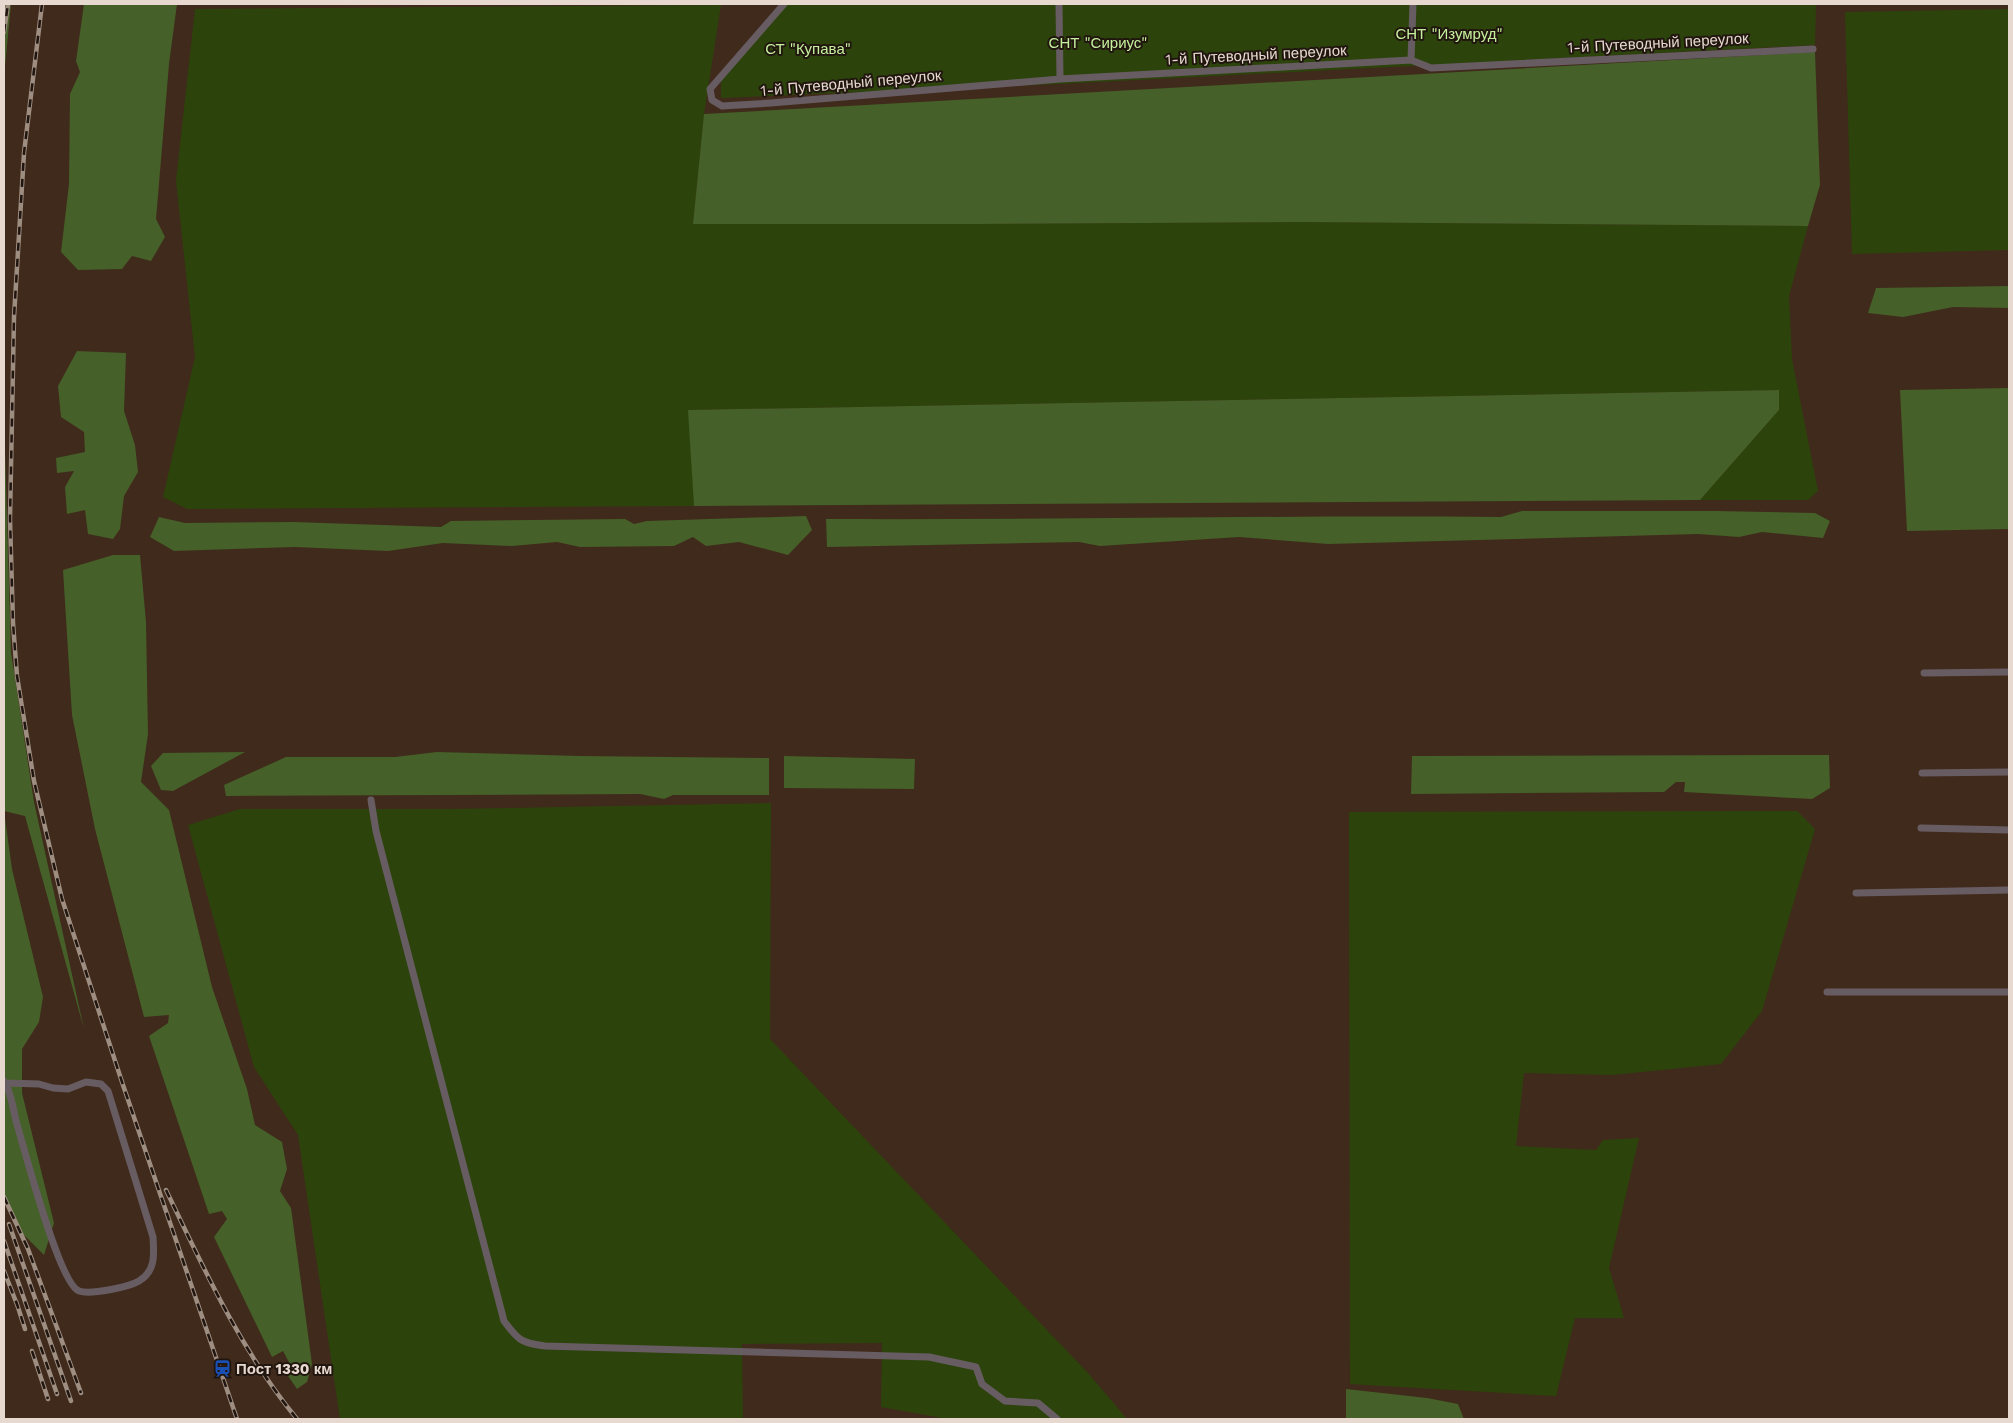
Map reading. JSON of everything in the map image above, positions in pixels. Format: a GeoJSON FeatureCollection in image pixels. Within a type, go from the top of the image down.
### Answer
{"type":"FeatureCollection","features":[{"type":"Feature","properties":{"kind":"street","name":"1-й Путеводный переулок"},"geometry":{"type":"LineString","coordinates":[[784,4],[710,89],[712,100],[722,106],[1060,79],[1411,60],[1431,68],[1813,49]]}},
{"type":"Feature","properties":{"kind":"street"},"geometry":{"type":"LineString","coordinates":[[1059,4],[1060,79]]}},
{"type":"Feature","properties":{"kind":"street"},"geometry":{"type":"LineString","coordinates":[[1411,60],[1412,4]]}},
{"type":"Feature","properties":{"kind":"street"},"geometry":{"type":"LineString","coordinates":[[1924,673],[2009,672]]}},
{"type":"Feature","properties":{"kind":"street"},"geometry":{"type":"LineString","coordinates":[[1922,773],[2009,772]]}},
{"type":"Feature","properties":{"kind":"street"},"geometry":{"type":"LineString","coordinates":[[370,800],[376,831],[504,1321],[516,1338],[526,1344],[545,1346],[929,1357],[976,1367],[982,1384],[1005,1401],[1038,1403],[1057,1419]]}},
{"type":"Feature","properties":{"kind":"street"},"geometry":{"type":"LineString","coordinates":[[1921,828],[2009,830]]}},
{"type":"Feature","properties":{"kind":"street"},"geometry":{"type":"LineString","coordinates":[[1856,893],[2009,890]]}},
{"type":"Feature","properties":{"kind":"street"},"geometry":{"type":"LineString","coordinates":[[1827,992],[2009,992]]}},
{"type":"Feature","properties":{"kind":"street"},"geometry":{"type":"LineString","coordinates":[[5,1082],[39,1084],[53,1088],[68,1089],[86,1082],[101,1084],[108,1091],[154,1237],[152,1270],[139,1282],[101,1292],[79,1291],[70,1284],[50,1232],[5,1082]]}},
{"type":"Feature","properties":{"kind":"green space"},"geometry":{"type":"Polygon","coordinates":[[[4,4],[11,4],[4,77],[4,4]]]}},
{"type":"Feature","properties":{"kind":"green space"},"geometry":{"type":"Polygon","coordinates":[[[84,4],[177,4],[169,64],[156,219],[165,237],[151,261],[132,256],[122,269],[78,270],[61,252],[69,184],[70,94],[80,72],[76,61],[84,4]]]}},
{"type":"Feature","properties":{"kind":"green space"},"geometry":{"type":"Polygon","coordinates":[[[786,4],[1816,4],[1815,45],[1060,84],[721,98],[721,80],[786,4]]]}},
{"type":"Feature","properties":{"kind":"green space"},"geometry":{"type":"Polygon","coordinates":[[[721,5],[704,114],[693,224],[1299,222],[1808,226],[1789,296],[1792,359],[1818,491],[1808,500],[1700,500],[1779,410],[1778,390],[689,410],[694,506],[187,509],[163,497],[195,357],[176,181],[195,9],[721,5]]]}},
{"type":"Feature","properties":{"kind":"green space"},"geometry":{"type":"Polygon","coordinates":[[[2009,9],[2009,250],[1852,254],[1845,12],[2009,9]]]}},
{"type":"Feature","properties":{"kind":"green space"},"geometry":{"type":"Polygon","coordinates":[[[1815,52],[1820,185],[1808,226],[1299,222],[693,224],[704,114],[1815,52]]]}},
{"type":"Feature","properties":{"kind":"green space"},"geometry":{"type":"Polygon","coordinates":[[[2009,286],[2009,308],[1953,307],[1903,317],[1868,313],[1876,288],[2009,286]]]}},
{"type":"Feature","properties":{"kind":"green space"},"geometry":{"type":"Polygon","coordinates":[[[77,351],[126,353],[124,411],[135,445],[138,472],[124,496],[120,529],[113,539],[88,534],[85,510],[67,514],[65,487],[74,471],[57,473],[56,458],[85,452],[84,432],[61,417],[58,386],[77,351]]]}},
{"type":"Feature","properties":{"kind":"green space"},"geometry":{"type":"Polygon","coordinates":[[[2009,388],[2009,529],[1907,531],[1900,390],[2009,388]]]}},
{"type":"Feature","properties":{"kind":"green space"},"geometry":{"type":"Polygon","coordinates":[[[1779,390],[1779,410],[1700,500],[694,506],[688,410],[1779,390]]]}},
{"type":"Feature","properties":{"kind":"green space"},"geometry":{"type":"Polygon","coordinates":[[[4,417],[11,652],[34,802],[84,1029],[25,816],[4,811],[4,417]]]}},
{"type":"Feature","properties":{"kind":"green space"},"geometry":{"type":"Polygon","coordinates":[[[1522,511],[1815,513],[1830,521],[1823,538],[1762,532],[1739,537],[1698,534],[1328,544],[1239,537],[1100,546],[1079,542],[827,547],[826,519],[1501,517],[1522,511]]]}},
{"type":"Feature","properties":{"kind":"green space"},"geometry":{"type":"Polygon","coordinates":[[[806,516],[812,530],[788,555],[739,542],[706,546],[693,537],[674,546],[580,547],[557,542],[512,546],[443,543],[388,551],[295,547],[174,551],[150,537],[159,517],[185,523],[294,522],[441,527],[451,521],[625,519],[634,524],[647,521],[806,516]]]}},
{"type":"Feature","properties":{"kind":"green space"},"geometry":{"type":"Polygon","coordinates":[[[113,555],[140,555],[146,622],[148,734],[141,782],[169,810],[212,987],[247,1089],[255,1125],[282,1142],[287,1169],[280,1191],[291,1208],[312,1364],[307,1382],[297,1389],[286,1373],[291,1366],[283,1351],[272,1357],[214,1237],[227,1219],[222,1211],[209,1214],[149,1036],[168,1023],[169,1015],[144,1017],[95,829],[72,715],[63,570],[113,555]]]}},
{"type":"Feature","properties":{"kind":"green space"},"geometry":{"type":"Polygon","coordinates":[[[245,752],[173,791],[161,790],[151,766],[163,753],[245,752]]]}},
{"type":"Feature","properties":{"kind":"green space"},"geometry":{"type":"Polygon","coordinates":[[[437,752],[769,758],[769,795],[673,795],[664,799],[640,794],[226,796],[224,785],[286,757],[395,757],[437,752]]]}},
{"type":"Feature","properties":{"kind":"green space"},"geometry":{"type":"Polygon","coordinates":[[[1829,755],[1830,788],[1812,799],[1684,792],[1685,782],[1676,782],[1664,792],[1411,794],[1412,756],[1829,755]]]}},
{"type":"Feature","properties":{"kind":"green space"},"geometry":{"type":"Polygon","coordinates":[[[784,756],[915,759],[914,789],[784,788],[784,756]]]}},
{"type":"Feature","properties":{"kind":"green space"},"geometry":{"type":"Polygon","coordinates":[[[771,803],[770,1039],[1088,1373],[1127,1419],[948,1419],[881,1407],[882,1343],[742,1344],[743,1419],[340,1419],[298,1135],[254,1067],[188,825],[240,809],[450,809],[771,803]]]}},
{"type":"Feature","properties":{"kind":"green space"},"geometry":{"type":"Polygon","coordinates":[[[4,811],[12,869],[43,997],[39,1022],[22,1049],[22,1093],[54,1223],[44,1255],[20,1231],[4,1195],[4,811]]]}},
{"type":"Feature","properties":{"kind":"green space"},"geometry":{"type":"Polygon","coordinates":[[[1797,811],[1815,829],[1762,1011],[1721,1064],[1612,1075],[1524,1073],[1516,1146],[1596,1150],[1603,1140],[1639,1138],[1609,1268],[1624,1318],[1575,1318],[1556,1396],[1350,1384],[1349,812],[1797,811]]]}},
{"type":"Feature","properties":{"kind":"green space"},"geometry":{"type":"Polygon","coordinates":[[[1346,1389],[1427,1398],[1458,1404],[1464,1419],[1346,1419],[1346,1389]]]}},
{"type":"Feature","properties":{"kind":"railway"},"geometry":{"type":"LineString","coordinates":[[4,32],[8,4]]}},
{"type":"Feature","properties":{"kind":"railway"},"geometry":{"type":"LineString","coordinates":[[42,4],[24,153],[14,317],[10,519],[13,623],[17,676],[34,781],[62,899],[123,1085],[237,1419]]}},
{"type":"Feature","properties":{"kind":"railway"},"geometry":{"type":"LineString","coordinates":[[166,1190],[209,1279],[241,1337],[258,1366],[297,1419]]}},
{"type":"Feature","properties":{"kind":"railway"},"geometry":{"type":"LineString","coordinates":[[4,1197],[28,1249],[81,1393]]}},
{"type":"Feature","properties":{"kind":"railway"},"geometry":{"type":"LineString","coordinates":[[9,1224],[71,1401]]}},
{"type":"Feature","properties":{"kind":"railway"},"geometry":{"type":"LineString","coordinates":[[4,1241],[57,1394]]}},
{"type":"Feature","properties":{"kind":"railway"},"geometry":{"type":"LineString","coordinates":[[4,1271],[18,1307]]}},
{"type":"Feature","properties":{"kind":"railway"},"geometry":{"type":"LineString","coordinates":[[16,1301],[25,1329]]}},
{"type":"Feature","properties":{"kind":"railway"},"geometry":{"type":"LineString","coordinates":[[32,1351],[48,1399]]}},
{"type":"Feature","properties":{"kind":"place","name":"Пост 1330 км"},"geometry":{"type":"Point","coordinates":[222,1369]}},
{"type":"Feature","properties":{"kind":"park label","name":"СНТ \"Изумруд\""},"geometry":{"type":"Point","coordinates":[1449,34]}},
{"type":"Feature","properties":{"kind":"park label","name":"СНТ \"Сириус\""},"geometry":{"type":"Point","coordinates":[1098,43]}},
{"type":"Feature","properties":{"kind":"park label","name":"СТ \"Купава\""},"geometry":{"type":"Point","coordinates":[808,49]}}]}
